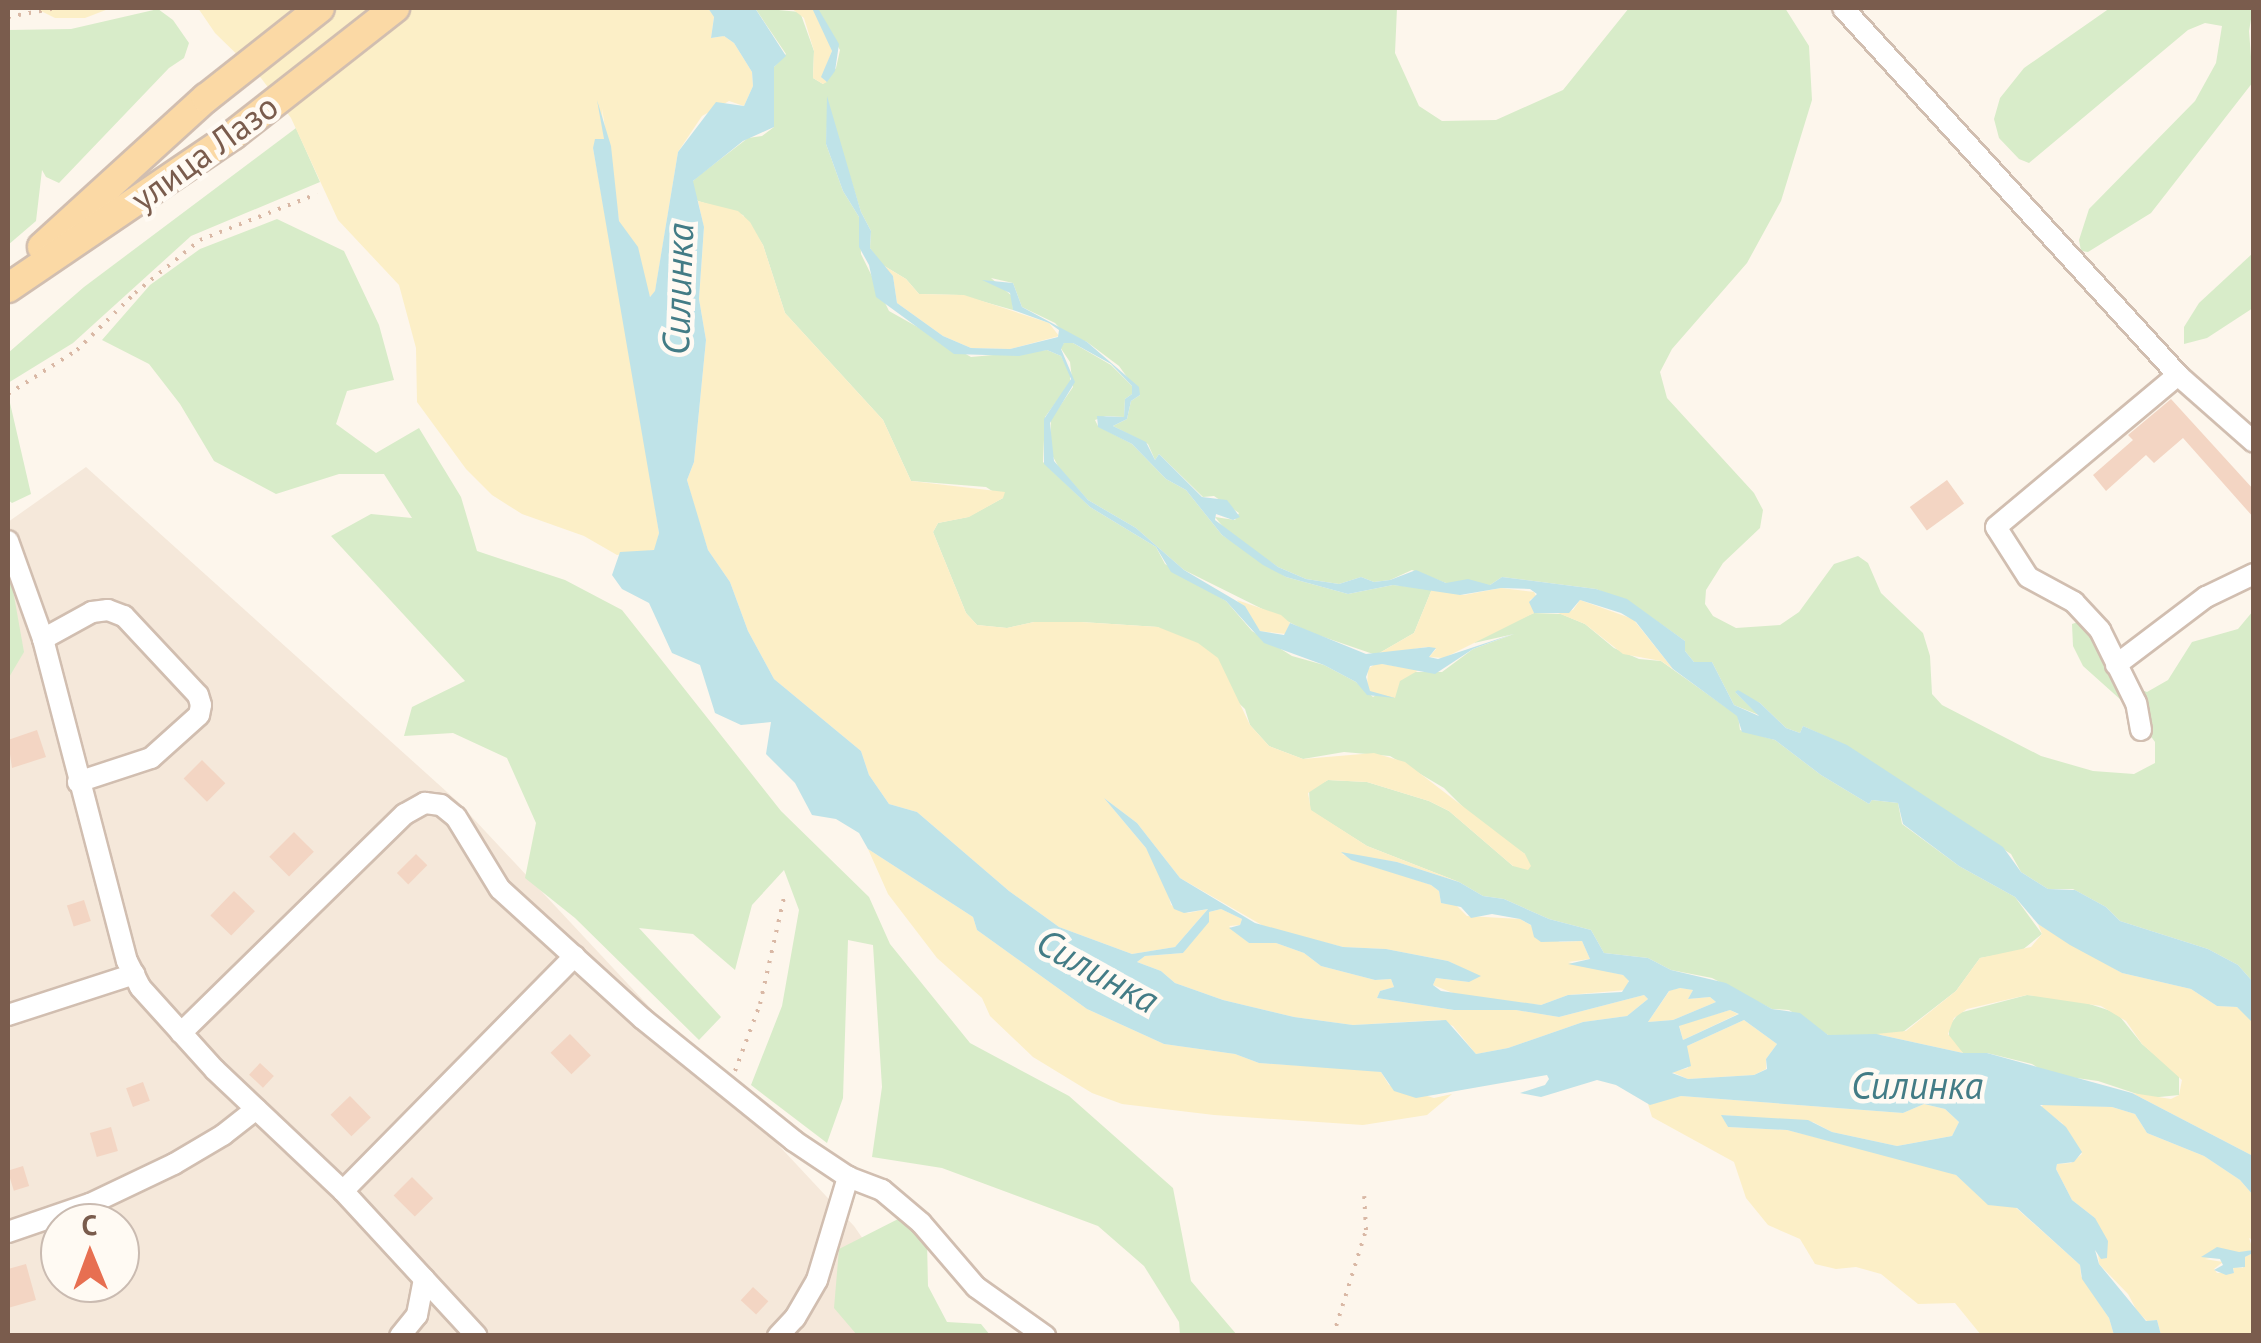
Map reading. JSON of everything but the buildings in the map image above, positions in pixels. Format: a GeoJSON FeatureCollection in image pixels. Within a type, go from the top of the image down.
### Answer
{"type":"FeatureCollection","features":[{"type":"Feature","properties":{"kind":"main road","name":"улица Лазо"},"geometry":{"type":"LineString","coordinates":[[8,278],[206,98],[320,8]]}},
{"type":"Feature","properties":{"kind":"main road","name":"улица Лазо"},"geometry":{"type":"LineString","coordinates":[[8,288],[233,135],[395,8]]}},
{"type":"Feature","properties":{"kind":"street"},"geometry":{"type":"LineString","coordinates":[[1843,8],[2178,375],[2254,442]]}},
{"type":"Feature","properties":{"kind":"street"},"geometry":{"type":"LineString","coordinates":[[2141,730],[2136,702],[2100,630],[2074,602],[2028,577],[1996,527],[2178,375]]}},
{"type":"Feature","properties":{"kind":"street"},"geometry":{"type":"LineString","coordinates":[[8,541],[43,639],[78,782],[134,974],[181,1032],[343,1191],[477,1336]]}},
{"type":"Feature","properties":{"kind":"street"},"geometry":{"type":"LineString","coordinates":[[2116,665],[2206,597],[2254,574]]}},
{"type":"Feature","properties":{"kind":"street"},"geometry":{"type":"LineString","coordinates":[[43,639],[92,612],[108,610],[124,616],[198,695],[201,705],[199,715],[150,758],[78,782]]}},
{"type":"Feature","properties":{"kind":"street"},"geometry":{"type":"LineString","coordinates":[[181,1032],[405,814],[425,802],[441,805],[456,817],[500,889],[726,1088],[848,1177],[882,1190],[921,1223],[976,1287],[1045,1336]]}},
{"type":"Feature","properties":{"kind":"street"},"geometry":{"type":"LineString","coordinates":[[343,1191],[576,956]]}},
{"type":"Feature","properties":{"kind":"street"},"geometry":{"type":"LineString","coordinates":[[8,1015],[134,974]]}},
{"type":"Feature","properties":{"kind":"street"},"geometry":{"type":"LineString","coordinates":[[8,1232],[90,1204],[174,1164],[223,1136],[256,1108]]}},
{"type":"Feature","properties":{"kind":"street"},"geometry":{"type":"LineString","coordinates":[[778,1336],[795,1318],[817,1280],[848,1177]]}},
{"type":"Feature","properties":{"kind":"street"},"geometry":{"type":"LineString","coordinates":[[400,1336],[417,1315],[424,1279]]}},
{"type":"Feature","properties":{"kind":"street"},"geometry":{"type":"LineString","coordinates":[[417,1315],[427,1336]]}},
{"type":"Feature","properties":{"kind":"path"},"geometry":{"type":"LineString","coordinates":[[8,17],[56,8]]}},
{"type":"Feature","properties":{"kind":"path"},"geometry":{"type":"LineString","coordinates":[[8,394],[77,350],[135,293],[200,240],[317,194]]}},
{"type":"Feature","properties":{"kind":"path"},"geometry":{"type":"LineString","coordinates":[[726,1088],[744,1054],[760,1004],[784,893]]}},
{"type":"Feature","properties":{"kind":"path"},"geometry":{"type":"LineString","coordinates":[[1333,1336],[1366,1230],[1364,1196]]}},
{"type":"Feature","properties":{"kind":"shaded area"},"geometry":{"type":"Polygon","coordinates":[[[86,467],[457,801],[854,1226],[929,1335],[8,1335],[8,522],[86,467]]]}},
{"type":"Feature","properties":{"kind":"green space"},"geometry":{"type":"Polygon","coordinates":[[[755,8],[800,12],[814,51],[813,78],[823,84],[836,68],[840,50],[816,8],[1397,8],[1395,53],[1419,106],[1442,121],[1496,120],[1563,90],[1629,8],[1785,8],[1809,46],[1812,100],[1781,201],[1747,263],[1672,349],[1660,372],[1667,398],[1754,493],[1763,510],[1760,528],[1723,563],[1706,590],[1705,604],[1713,616],[1736,628],[1780,625],[1799,612],[1834,564],[1858,556],[1868,563],[1881,593],[1923,633],[1930,656],[1932,694],[1942,705],[2041,756],[2093,771],[2134,774],[2155,763],[2155,742],[2131,709],[2083,666],[2073,646],[2072,624],[2081,621],[2093,629],[2131,686],[2147,692],[2168,680],[2192,642],[2238,629],[2253,611],[2253,982],[2238,965],[2208,949],[2120,921],[2106,907],[2073,889],[2048,889],[2021,872],[2011,854],[1825,736],[1803,726],[1800,733],[1786,728],[1760,703],[1735,692],[1759,715],[1734,705],[1712,662],[1694,662],[1685,651],[1685,641],[1634,605],[1596,589],[1502,577],[1490,585],[1446,583],[1412,570],[1390,580],[1374,582],[1361,577],[1339,584],[1306,579],[1278,567],[1228,533],[1215,517],[1235,520],[1239,513],[1214,496],[1203,497],[1159,454],[1155,460],[1148,444],[1113,426],[1127,419],[1131,401],[1140,395],[1119,366],[1087,342],[1065,334],[1055,323],[1022,307],[1013,283],[991,278],[1012,296],[1013,310],[960,295],[919,294],[906,279],[881,264],[870,248],[871,231],[861,212],[828,106],[826,144],[843,191],[859,217],[861,254],[889,311],[971,357],[1047,350],[1061,356],[1070,373],[1070,383],[1045,417],[1043,462],[1090,507],[1156,547],[1165,564],[1226,601],[1252,631],[1292,656],[1324,665],[1356,682],[1373,697],[1413,672],[1442,672],[1473,649],[1514,634],[1474,643],[1483,635],[1534,613],[1561,614],[1585,624],[1614,648],[1639,659],[1661,661],[1738,716],[1740,730],[1775,740],[1821,775],[1869,804],[1872,800],[1898,803],[1902,824],[1959,866],[2015,897],[2042,934],[2021,951],[1980,958],[1956,991],[1903,1032],[1855,1038],[1828,1035],[1789,1010],[1772,1009],[1712,978],[1671,970],[1648,958],[1604,953],[1591,930],[1549,919],[1504,899],[1483,896],[1459,882],[1367,846],[1310,810],[1309,790],[1328,780],[1367,782],[1449,811],[1513,866],[1525,854],[1482,826],[1444,788],[1390,756],[1344,752],[1303,759],[1269,746],[1250,725],[1245,709],[1158,627],[1081,622],[1034,622],[1007,628],[977,625],[966,613],[933,532],[938,523],[968,517],[1003,498],[986,487],[911,481],[883,420],[785,313],[763,245],[743,215],[698,201],[693,194],[693,181],[701,174],[748,138],[762,136],[774,127],[774,67],[786,54],[755,8]]]}},
{"type":"Feature","properties":{"kind":"green space"},"geometry":{"type":"Polygon","coordinates":[[[2110,8],[2253,8],[2249,31],[2253,82],[2151,213],[2088,252],[2081,251],[2079,240],[2089,209],[2195,101],[2216,63],[2222,26],[2205,23],[2188,30],[2029,163],[2019,159],[1999,138],[1994,119],[2000,98],[2024,68],[2110,8]]]}},
{"type":"Feature","properties":{"kind":"green space"},"geometry":{"type":"Polygon","coordinates":[[[158,9],[173,20],[189,43],[184,58],[169,68],[59,183],[46,177],[42,170],[36,221],[8,245],[8,30],[71,29],[158,9]]]}},
{"type":"Feature","properties":{"kind":"green space"},"geometry":{"type":"Polygon","coordinates":[[[296,128],[320,182],[191,236],[73,343],[8,383],[8,353],[84,287],[296,128]]]}},
{"type":"Feature","properties":{"kind":"green space"},"geometry":{"type":"Polygon","coordinates":[[[277,219],[344,251],[379,325],[394,380],[347,391],[336,424],[376,453],[419,428],[461,497],[477,551],[565,580],[622,610],[781,811],[869,897],[890,944],[970,1043],[1069,1096],[1173,1188],[1191,1281],[1237,1335],[1180,1335],[1179,1322],[1144,1266],[1098,1226],[942,1168],[872,1157],[882,1087],[873,945],[848,940],[843,1098],[827,1143],[751,1085],[782,1006],[799,910],[784,870],[752,905],[735,970],[693,934],[639,928],[721,1017],[699,1040],[575,918],[525,878],[536,823],[507,758],[453,733],[404,736],[412,707],[465,681],[331,536],[371,514],[412,518],[384,474],[339,474],[276,494],[214,461],[180,404],[149,364],[102,340],[150,285],[200,249],[277,219]]]}},
{"type":"Feature","properties":{"kind":"green space"},"geometry":{"type":"Polygon","coordinates":[[[2253,253],[2253,308],[2207,338],[2184,344],[2184,327],[2199,303],[2253,253]]]}},
{"type":"Feature","properties":{"kind":"green space"},"geometry":{"type":"Polygon","coordinates":[[[1073,343],[1111,365],[1132,386],[1132,394],[1125,399],[1124,417],[1106,416],[1095,420],[1098,426],[1132,444],[1166,479],[1186,490],[1222,535],[1286,577],[1348,594],[1393,585],[1432,589],[1414,633],[1376,655],[1309,632],[1184,570],[1136,528],[1088,500],[1059,468],[1050,451],[1051,419],[1073,387],[1070,362],[1060,347],[1073,343]]]}},
{"type":"Feature","properties":{"kind":"green space"},"geometry":{"type":"Polygon","coordinates":[[[10,403],[31,494],[12,503],[8,500],[10,403]]]}},
{"type":"Feature","properties":{"kind":"green space"},"geometry":{"type":"Polygon","coordinates":[[[8,562],[24,652],[8,679],[8,562]]]}},
{"type":"Feature","properties":{"kind":"green space"},"geometry":{"type":"Polygon","coordinates":[[[2027,995],[2071,998],[2117,1013],[2142,1044],[2179,1075],[2179,1095],[2149,1098],[2098,1081],[2048,1074],[2032,1064],[1987,1053],[1963,1053],[1949,1041],[1949,1026],[1959,1013],[2027,995]]]}},
{"type":"Feature","properties":{"kind":"green space"},"geometry":{"type":"Polygon","coordinates":[[[906,1215],[927,1241],[928,1286],[947,1322],[981,1324],[990,1335],[857,1335],[834,1308],[839,1249],[906,1215]]]}},
{"type":"Feature","properties":{"kind":"sand"},"geometry":{"type":"Polygon","coordinates":[[[35,8],[111,8],[85,18],[55,18],[35,8]]]}},
{"type":"Feature","properties":{"kind":"sand"},"geometry":{"type":"Polygon","coordinates":[[[198,8],[708,8],[714,16],[711,38],[724,36],[734,43],[752,72],[753,86],[744,106],[729,101],[702,116],[678,152],[655,292],[650,297],[619,221],[602,108],[604,139],[593,148],[639,403],[659,533],[655,550],[617,555],[584,536],[522,514],[492,495],[466,469],[417,402],[416,348],[399,285],[338,220],[291,118],[261,78],[215,33],[198,8]]]}},
{"type":"Feature","properties":{"kind":"sand"},"geometry":{"type":"Polygon","coordinates":[[[791,8],[812,8],[821,21],[832,51],[822,77],[827,82],[823,84],[813,78],[814,51],[804,18],[791,8]]]}},
{"type":"Feature","properties":{"kind":"sand"},"geometry":{"type":"Polygon","coordinates":[[[698,201],[738,211],[750,222],[763,245],[785,313],[883,420],[911,481],[1005,492],[1003,498],[969,517],[938,523],[933,532],[966,613],[977,625],[1007,628],[1034,622],[1081,622],[1158,627],[1198,643],[1218,658],[1250,725],[1269,746],[1303,759],[1374,753],[1405,762],[1525,854],[1531,866],[1528,870],[1513,866],[1449,811],[1429,801],[1367,782],[1328,780],[1308,793],[1311,810],[1367,846],[1459,882],[1397,862],[1341,854],[1431,885],[1439,891],[1441,903],[1456,905],[1467,916],[1520,919],[1560,942],[1582,941],[1590,959],[1568,962],[1623,975],[1629,979],[1626,990],[1568,995],[1541,1005],[1458,995],[1433,985],[1436,978],[1469,982],[1466,970],[1448,961],[1386,949],[1343,947],[1267,928],[1180,878],[1137,823],[1104,798],[1146,848],[1165,882],[1171,905],[1188,913],[1208,909],[1175,947],[1132,954],[1059,927],[1009,891],[917,812],[889,804],[869,775],[861,751],[774,679],[748,631],[730,582],[708,550],[697,516],[687,480],[694,462],[706,340],[699,299],[704,228],[698,201]]]}},
{"type":"Feature","properties":{"kind":"sand"},"geometry":{"type":"Polygon","coordinates":[[[881,264],[906,279],[919,294],[964,295],[1049,323],[1059,336],[1010,349],[971,348],[943,336],[897,303],[893,276],[881,264]]]}},
{"type":"Feature","properties":{"kind":"sand"},"geometry":{"type":"Polygon","coordinates":[[[1501,588],[1534,592],[1536,596],[1530,600],[1534,613],[1444,658],[1429,657],[1436,649],[1426,647],[1376,655],[1414,633],[1432,589],[1464,595],[1501,588]]]}},
{"type":"Feature","properties":{"kind":"sand"},"geometry":{"type":"Polygon","coordinates":[[[1237,600],[1281,615],[1290,623],[1286,634],[1260,631],[1237,600]]]}},
{"type":"Feature","properties":{"kind":"sand"},"geometry":{"type":"Polygon","coordinates":[[[1580,600],[1633,619],[1673,669],[1661,661],[1623,654],[1585,624],[1558,613],[1573,610],[1580,600]]]}},
{"type":"Feature","properties":{"kind":"sand"},"geometry":{"type":"Polygon","coordinates":[[[1375,664],[1419,670],[1400,681],[1395,698],[1370,692],[1367,687],[1368,669],[1375,664]]]}},
{"type":"Feature","properties":{"kind":"sand"},"geometry":{"type":"Polygon","coordinates":[[[868,849],[973,917],[977,930],[1087,1009],[1164,1044],[1235,1054],[1259,1063],[1381,1072],[1389,1085],[1434,1098],[1452,1094],[1427,1115],[1363,1125],[1214,1115],[1122,1104],[1092,1093],[1033,1057],[990,1016],[982,998],[937,958],[888,894],[868,849]]]}},
{"type":"Feature","properties":{"kind":"sand"},"geometry":{"type":"Polygon","coordinates":[[[1221,909],[1242,919],[1240,925],[1229,926],[1249,943],[1276,943],[1304,953],[1321,966],[1375,980],[1391,979],[1394,987],[1380,991],[1377,998],[1454,1010],[1516,1010],[1559,1017],[1644,995],[1648,999],[1627,1016],[1583,1022],[1508,1048],[1476,1054],[1453,1026],[1440,1020],[1353,1025],[1294,1017],[1223,1000],[1175,983],[1161,971],[1137,962],[1145,956],[1183,953],[1209,912],[1221,909]]]}},
{"type":"Feature","properties":{"kind":"sand"},"geometry":{"type":"Polygon","coordinates":[[[2038,924],[2122,973],[2191,989],[2217,1006],[2237,1007],[2251,1019],[2253,1156],[2132,1093],[2171,1099],[2179,1095],[2182,1080],[2142,1044],[2126,1021],[2101,1006],[2027,995],[1967,1009],[1954,1018],[1948,1034],[1963,1053],[1876,1034],[1906,1031],[1956,991],[1980,958],[2031,947],[2042,934],[2038,924]]]}},
{"type":"Feature","properties":{"kind":"sand"},"geometry":{"type":"Polygon","coordinates":[[[1670,990],[1693,990],[1688,999],[1710,997],[1716,1002],[1673,1020],[1648,1022],[1670,990]]]}},
{"type":"Feature","properties":{"kind":"sand"},"geometry":{"type":"Polygon","coordinates":[[[1730,1010],[1738,1014],[1683,1040],[1679,1025],[1730,1010]]]}},
{"type":"Feature","properties":{"kind":"sand"},"geometry":{"type":"Polygon","coordinates":[[[1744,1020],[1777,1044],[1766,1059],[1766,1069],[1754,1075],[1688,1079],[1672,1072],[1688,1068],[1687,1046],[1744,1020]]]}},
{"type":"Feature","properties":{"kind":"sand"},"geometry":{"type":"Polygon","coordinates":[[[1681,1096],[1903,1113],[1924,1104],[1945,1109],[1959,1122],[1952,1136],[1897,1146],[1832,1132],[1813,1122],[1722,1115],[1728,1127],[1787,1130],[1942,1169],[1956,1175],[1989,1205],[2014,1206],[2080,1265],[2081,1276],[2109,1318],[2114,1335],[1981,1335],[1955,1303],[1918,1304],[1881,1274],[1856,1267],[1836,1269],[1815,1264],[1800,1239],[1768,1225],[1746,1198],[1734,1162],[1652,1117],[1648,1104],[1681,1096]]]}},
{"type":"Feature","properties":{"kind":"sand"},"geometry":{"type":"Polygon","coordinates":[[[2044,1103],[2112,1107],[2135,1114],[2147,1133],[2204,1156],[2240,1180],[2253,1195],[2253,1240],[2249,1238],[2253,1250],[2205,1259],[2223,1262],[2214,1269],[2217,1273],[2234,1273],[2233,1267],[2243,1268],[2245,1257],[2253,1253],[2253,1335],[2161,1335],[2157,1320],[2147,1321],[2137,1311],[2128,1294],[2099,1264],[2095,1218],[2072,1200],[2056,1169],[2057,1164],[2071,1163],[2082,1154],[2062,1123],[2041,1108],[2044,1103]]]}},
{"type":"Feature","properties":{"kind":"water","name":"Силинка"},"geometry":{"type":"Polygon","coordinates":[[[708,8],[755,8],[786,56],[774,67],[774,127],[743,141],[693,181],[704,227],[699,299],[706,340],[694,462],[687,480],[708,550],[730,582],[748,631],[774,679],[861,751],[869,775],[889,804],[917,812],[1009,891],[1059,927],[1132,954],[1175,947],[1208,909],[1184,913],[1174,909],[1146,848],[1104,798],[1137,823],[1180,878],[1255,923],[1343,947],[1386,949],[1448,961],[1481,976],[1469,982],[1436,978],[1433,985],[1441,991],[1541,1005],[1568,995],[1622,992],[1629,981],[1623,975],[1568,964],[1590,959],[1582,941],[1541,942],[1534,937],[1531,925],[1520,919],[1492,914],[1471,918],[1461,907],[1441,903],[1439,891],[1431,885],[1351,860],[1341,852],[1397,862],[1459,882],[1483,896],[1504,899],[1549,919],[1591,930],[1604,953],[1648,958],[1671,970],[1726,983],[1772,1009],[1800,1013],[1828,1035],[1876,1034],[1963,1053],[1987,1053],[2132,1093],[2253,1156],[2253,1195],[2240,1180],[2204,1156],[2147,1133],[2135,1114],[2112,1107],[2040,1105],[2066,1127],[2082,1152],[2074,1162],[2057,1164],[2056,1169],[2072,1200],[2095,1218],[2108,1241],[2107,1258],[2101,1259],[2095,1250],[2099,1264],[2146,1321],[2157,1320],[2161,1335],[2114,1335],[2109,1318],[2082,1279],[2080,1265],[2017,1208],[1988,1205],[1956,1175],[1787,1130],[1728,1127],[1721,1115],[1808,1120],[1832,1132],[1897,1146],[1952,1136],[1959,1122],[1945,1109],[1924,1104],[1903,1113],[1681,1096],[1650,1105],[1616,1085],[1597,1080],[1541,1097],[1520,1093],[1545,1085],[1547,1075],[1416,1098],[1394,1091],[1381,1072],[1259,1063],[1235,1054],[1164,1044],[1087,1009],[977,930],[973,917],[868,849],[859,833],[836,819],[812,815],[795,783],[766,754],[771,722],[741,725],[715,713],[700,665],[672,653],[649,603],[622,589],[612,575],[620,552],[654,550],[659,533],[593,148],[595,139],[604,139],[597,100],[611,146],[619,221],[638,247],[650,297],[655,291],[678,152],[716,102],[744,106],[753,86],[752,72],[734,43],[724,36],[711,38],[714,17],[708,8]],[[1221,909],[1209,912],[1209,922],[1183,953],[1145,956],[1137,962],[1161,971],[1175,983],[1223,1000],[1294,1017],[1353,1025],[1446,1020],[1476,1054],[1508,1048],[1583,1022],[1627,1016],[1648,999],[1644,995],[1559,1017],[1516,1010],[1454,1010],[1377,998],[1380,991],[1394,987],[1391,979],[1375,980],[1321,966],[1304,953],[1276,943],[1249,943],[1229,928],[1240,925],[1242,919],[1221,909]],[[1693,990],[1669,991],[1648,1022],[1673,1020],[1716,1002],[1710,997],[1688,999],[1693,990]],[[1730,1010],[1679,1026],[1683,1040],[1739,1014],[1730,1010]],[[1744,1020],[1687,1046],[1691,1066],[1672,1073],[1688,1079],[1754,1075],[1767,1069],[1766,1059],[1777,1044],[1744,1020]]]}},
{"type":"Feature","properties":{"kind":"water"},"geometry":{"type":"Polygon","coordinates":[[[812,8],[819,10],[839,44],[835,71],[827,82],[821,77],[832,51],[812,8]]]}},
{"type":"Feature","properties":{"kind":"water"},"geometry":{"type":"Polygon","coordinates":[[[827,96],[861,212],[871,231],[870,248],[893,276],[897,303],[943,336],[971,348],[1010,349],[1058,337],[1059,330],[1049,323],[1013,310],[1010,293],[982,280],[1013,283],[1022,307],[1087,342],[1139,387],[1140,395],[1131,401],[1127,419],[1113,426],[1146,442],[1155,460],[1159,454],[1202,497],[1227,500],[1240,517],[1233,520],[1216,514],[1215,520],[1278,567],[1306,579],[1339,584],[1361,577],[1374,582],[1390,580],[1416,570],[1446,583],[1468,579],[1490,585],[1502,577],[1596,589],[1627,599],[1685,641],[1685,651],[1694,662],[1712,662],[1734,705],[1759,716],[1735,692],[1738,690],[1760,703],[1786,728],[1800,733],[1803,726],[1847,745],[2003,847],[2021,872],[2048,889],[2075,890],[2106,907],[2120,921],[2208,949],[2238,965],[2253,982],[2253,1023],[2237,1007],[2217,1006],[2191,989],[2122,973],[2070,945],[2038,924],[2015,897],[1959,866],[1903,824],[1898,803],[1872,800],[1869,804],[1821,775],[1775,740],[1742,732],[1737,716],[1673,669],[1636,622],[1621,613],[1580,600],[1569,613],[1534,613],[1529,602],[1537,594],[1530,589],[1501,588],[1460,595],[1393,585],[1348,594],[1286,577],[1263,565],[1222,535],[1186,490],[1166,479],[1132,444],[1098,427],[1097,416],[1124,417],[1125,399],[1132,394],[1132,386],[1111,364],[1073,343],[1064,343],[1061,349],[1075,382],[1050,423],[1054,461],[1088,500],[1136,528],[1184,570],[1245,606],[1260,631],[1284,635],[1290,623],[1366,654],[1429,647],[1436,648],[1429,657],[1438,659],[1516,633],[1473,649],[1435,674],[1382,664],[1370,666],[1366,677],[1370,691],[1395,698],[1367,695],[1356,682],[1324,665],[1264,643],[1226,601],[1171,572],[1156,547],[1090,507],[1044,464],[1044,419],[1071,379],[1061,356],[1047,350],[1019,356],[954,354],[876,297],[869,265],[859,247],[859,217],[843,191],[826,144],[827,96]]]}},
{"type":"Feature","properties":{"kind":"water"},"geometry":{"type":"Polygon","coordinates":[[[2217,1247],[2253,1253],[2245,1257],[2245,1267],[2233,1268],[2234,1273],[2226,1275],[2214,1270],[2223,1265],[2220,1259],[2201,1257],[2217,1247]]]}}]}
